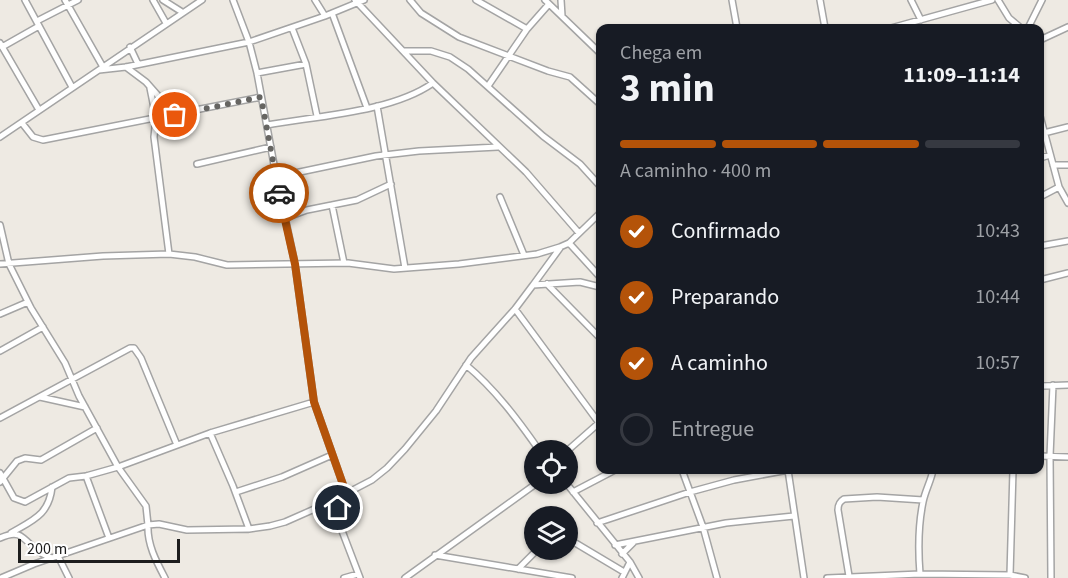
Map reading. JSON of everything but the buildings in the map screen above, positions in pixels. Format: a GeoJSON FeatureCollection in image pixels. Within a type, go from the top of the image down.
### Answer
{"type":"FeatureCollection","features":[{"type":"Feature","properties":{"kind":"street"},"geometry":{"type":"LineString","coordinates":[[25,0],[72,87]]}},
{"type":"Feature","properties":{"kind":"street"},"geometry":{"type":"LineString","coordinates":[[39,110],[1,46],[38,24],[66,3],[78,0]]}},
{"type":"Feature","properties":{"kind":"street"},"geometry":{"type":"LineString","coordinates":[[153,0],[166,23]]}},
{"type":"Feature","properties":{"kind":"street"},"geometry":{"type":"LineString","coordinates":[[163,0],[182,12]]}},
{"type":"Feature","properties":{"kind":"street"},"geometry":{"type":"LineString","coordinates":[[0,137],[202,0]]}},
{"type":"Feature","properties":{"kind":"street"},"geometry":{"type":"LineString","coordinates":[[233,0],[249,42],[257,74],[295,264],[314,402],[346,493],[338,508],[339,523],[359,576],[344,578]]}},
{"type":"Feature","properties":{"kind":"street"},"geometry":{"type":"LineString","coordinates":[[315,0],[325,16]]}},
{"type":"Feature","properties":{"kind":"street"},"geometry":{"type":"LineString","coordinates":[[97,71],[249,42],[364,0]]}},
{"type":"Feature","properties":{"kind":"street"},"geometry":{"type":"LineString","coordinates":[[410,0],[421,13],[459,37],[548,71],[570,77],[596,100]]}},
{"type":"Feature","properties":{"kind":"street"},"geometry":{"type":"LineString","coordinates":[[476,0],[527,29]]}},
{"type":"Feature","properties":{"kind":"street"},"geometry":{"type":"LineString","coordinates":[[561,0],[562,16]]}},
{"type":"Feature","properties":{"kind":"street"},"geometry":{"type":"LineString","coordinates":[[732,0],[736,24]]}},
{"type":"Feature","properties":{"kind":"street"},"geometry":{"type":"LineString","coordinates":[[820,0],[824,24]]}},
{"type":"Feature","properties":{"kind":"street"},"geometry":{"type":"LineString","coordinates":[[911,0],[921,20]]}},
{"type":"Feature","properties":{"kind":"street"},"geometry":{"type":"LineString","coordinates":[[906,24],[992,0]]}},
{"type":"Feature","properties":{"kind":"street"},"geometry":{"type":"LineString","coordinates":[[999,0],[1009,18],[1016,24]]}},
{"type":"Feature","properties":{"kind":"street"},"geometry":{"type":"LineString","coordinates":[[1030,24],[1042,0]]}},
{"type":"Feature","properties":{"kind":"street"},"geometry":{"type":"LineString","coordinates":[[356,2],[374,18],[433,83],[468,114],[498,147],[526,172],[579,233]]}},
{"type":"Feature","properties":{"kind":"street"},"geometry":{"type":"LineString","coordinates":[[488,86],[547,2],[596,49]]}},
{"type":"Feature","properties":{"kind":"street"},"geometry":{"type":"LineString","coordinates":[[66,3],[103,67]]}},
{"type":"Feature","properties":{"kind":"street"},"geometry":{"type":"LineString","coordinates":[[332,13],[367,108]]}},
{"type":"Feature","properties":{"kind":"street"},"geometry":{"type":"LineString","coordinates":[[1044,38],[1068,27]]}},
{"type":"Feature","properties":{"kind":"street"},"geometry":{"type":"LineString","coordinates":[[292,28],[306,64],[317,116]]}},
{"type":"Feature","properties":{"kind":"street"},"geometry":{"type":"LineString","coordinates":[[130,47],[150,88],[175,115]]}},
{"type":"Feature","properties":{"kind":"street"},"geometry":{"type":"LineString","coordinates":[[403,51],[431,51],[450,57],[468,69],[543,136],[580,164],[596,182]]}},
{"type":"Feature","properties":{"kind":"street"},"geometry":{"type":"LineString","coordinates":[[257,74],[306,64]]}},
{"type":"Feature","properties":{"kind":"street"},"geometry":{"type":"LineString","coordinates":[[126,67],[146,81]]}},
{"type":"Feature","properties":{"kind":"street"},"geometry":{"type":"LineString","coordinates":[[267,125],[377,106],[420,92],[433,83]]}},
{"type":"Feature","properties":{"kind":"street"},"geometry":{"type":"LineString","coordinates":[[150,88],[156,118],[154,137],[156,159],[169,254]]}},
{"type":"Feature","properties":{"kind":"street"},"geometry":{"type":"LineString","coordinates":[[22,123],[33,137],[43,140],[261,97]]}},
{"type":"Feature","properties":{"kind":"street"},"geometry":{"type":"LineString","coordinates":[[377,106],[405,268]]}},
{"type":"Feature","properties":{"kind":"street"},"geometry":{"type":"LineString","coordinates":[[1068,127],[1044,133],[1059,188],[1068,203]]}},
{"type":"Feature","properties":{"kind":"street"},"geometry":{"type":"LineString","coordinates":[[197,164],[271,147]]}},
{"type":"Feature","properties":{"kind":"street"},"geometry":{"type":"LineString","coordinates":[[276,177],[385,155],[498,147]]}},
{"type":"Feature","properties":{"kind":"street"},"geometry":{"type":"LineString","coordinates":[[1044,157],[1050,155]]}},
{"type":"Feature","properties":{"kind":"street"},"geometry":{"type":"LineString","coordinates":[[1053,165],[1068,165]]}},
{"type":"Feature","properties":{"kind":"street"},"geometry":{"type":"LineString","coordinates":[[285,218],[307,210],[368,196],[391,183]]}},
{"type":"Feature","properties":{"kind":"street"},"geometry":{"type":"LineString","coordinates":[[1044,195],[1059,188]]}},
{"type":"Feature","properties":{"kind":"street"},"geometry":{"type":"LineString","coordinates":[[500,197],[524,255]]}},
{"type":"Feature","properties":{"kind":"street"},"geometry":{"type":"LineString","coordinates":[[332,205],[344,263]]}},
{"type":"Feature","properties":{"kind":"street"},"geometry":{"type":"LineString","coordinates":[[0,264],[103,256],[169,254],[227,264],[344,263],[368,264],[394,269],[459,264],[524,255],[560,247],[569,243],[596,217]]}},
{"type":"Feature","properties":{"kind":"street"},"geometry":{"type":"LineString","coordinates":[[0,225],[9,264],[28,302],[65,363],[118,467],[146,506],[147,536],[165,578]]}},
{"type":"Feature","properties":{"kind":"street"},"geometry":{"type":"LineString","coordinates":[[1044,245],[1068,241]]}},
{"type":"Feature","properties":{"kind":"street"},"geometry":{"type":"LineString","coordinates":[[569,243],[596,273]]}},
{"type":"Feature","properties":{"kind":"street"},"geometry":{"type":"LineString","coordinates":[[2,578],[51,558],[148,525],[159,524],[187,530],[249,529],[285,522],[372,480],[387,468],[436,411],[466,366],[515,309],[560,247]]}},
{"type":"Feature","properties":{"kind":"street"},"geometry":{"type":"LineString","coordinates":[[1044,279],[1068,273]]}},
{"type":"Feature","properties":{"kind":"street"},"geometry":{"type":"LineString","coordinates":[[533,285],[580,282],[596,286]]}},
{"type":"Feature","properties":{"kind":"street"},"geometry":{"type":"LineString","coordinates":[[547,285],[596,334]]}},
{"type":"Feature","properties":{"kind":"street"},"geometry":{"type":"LineString","coordinates":[[0,314],[28,302]]}},
{"type":"Feature","properties":{"kind":"street"},"geometry":{"type":"LineString","coordinates":[[515,309],[596,418]]}},
{"type":"Feature","properties":{"kind":"street"},"geometry":{"type":"LineString","coordinates":[[0,351],[43,327]]}},
{"type":"Feature","properties":{"kind":"street"},"geometry":{"type":"LineString","coordinates":[[0,418],[130,348],[134,348],[141,358],[177,444]]}},
{"type":"Feature","properties":{"kind":"street"},"geometry":{"type":"LineString","coordinates":[[466,366],[480,377],[527,430],[533,440]]}},
{"type":"Feature","properties":{"kind":"street"},"geometry":{"type":"LineString","coordinates":[[1051,578],[1053,536],[1050,513],[1050,456],[1053,385]]}},
{"type":"Feature","properties":{"kind":"street"},"geometry":{"type":"LineString","coordinates":[[1044,386],[1068,385]]}},
{"type":"Feature","properties":{"kind":"street"},"geometry":{"type":"LineString","coordinates":[[40,397],[86,407]]}},
{"type":"Feature","properties":{"kind":"street"},"geometry":{"type":"LineString","coordinates":[[0,473],[2,481],[14,498],[25,502],[69,478],[118,467],[210,433],[314,402]]}},
{"type":"Feature","properties":{"kind":"street"},"geometry":{"type":"LineString","coordinates":[[578,441],[596,425]]}},
{"type":"Feature","properties":{"kind":"street"},"geometry":{"type":"LineString","coordinates":[[2,481],[17,461],[25,458],[41,460],[97,428]]}},
{"type":"Feature","properties":{"kind":"street"},"geometry":{"type":"LineString","coordinates":[[210,433],[236,492],[249,529]]}},
{"type":"Feature","properties":{"kind":"street"},"geometry":{"type":"LineString","coordinates":[[236,492],[282,477],[332,455]]}},
{"type":"Feature","properties":{"kind":"street"},"geometry":{"type":"LineString","coordinates":[[1044,456],[1068,457]]}},
{"type":"Feature","properties":{"kind":"street"},"geometry":{"type":"LineString","coordinates":[[578,489],[607,474]]}},
{"type":"Feature","properties":{"kind":"street"},"geometry":{"type":"LineString","coordinates":[[683,474],[703,527],[717,578]]}},
{"type":"Feature","properties":{"kind":"street"},"geometry":{"type":"LineString","coordinates":[[597,523],[690,492],[766,474]]}},
{"type":"Feature","properties":{"kind":"street"},"geometry":{"type":"LineString","coordinates":[[789,474],[804,578]]}},
{"type":"Feature","properties":{"kind":"street"},"geometry":{"type":"LineString","coordinates":[[920,574],[918,541],[923,500],[932,474]]}},
{"type":"Feature","properties":{"kind":"street"},"geometry":{"type":"LineString","coordinates":[[1013,474],[1014,576]]}},
{"type":"Feature","properties":{"kind":"street"},"geometry":{"type":"LineString","coordinates":[[86,476],[109,538]]}},
{"type":"Feature","properties":{"kind":"street"},"geometry":{"type":"LineString","coordinates":[[0,538],[36,519],[51,501],[52,487]]}},
{"type":"Feature","properties":{"kind":"street"},"geometry":{"type":"LineString","coordinates":[[405,578],[524,492]]}},
{"type":"Feature","properties":{"kind":"street"},"geometry":{"type":"LineString","coordinates":[[575,494],[630,562],[639,578]]}},
{"type":"Feature","properties":{"kind":"street"},"geometry":{"type":"LineString","coordinates":[[849,576],[838,510],[840,501],[877,497],[923,500]]}},
{"type":"Feature","properties":{"kind":"street"},"geometry":{"type":"LineString","coordinates":[[615,545],[703,527],[794,516]]}},
{"type":"Feature","properties":{"kind":"street"},"geometry":{"type":"LineString","coordinates":[[11,533],[23,536],[36,550],[51,558]]}},
{"type":"Feature","properties":{"kind":"street"},"geometry":{"type":"LineString","coordinates":[[622,554],[634,542]]}},
{"type":"Feature","properties":{"kind":"street"},"geometry":{"type":"LineString","coordinates":[[578,545],[623,575],[630,562]]}},
{"type":"Feature","properties":{"kind":"street"},"geometry":{"type":"LineString","coordinates":[[435,555],[572,578]]}},
{"type":"Feature","properties":{"kind":"street"},"geometry":{"type":"LineString","coordinates":[[58,556],[69,578]]}},
{"type":"Feature","properties":{"kind":"street"},"geometry":{"type":"LineString","coordinates":[[518,569],[527,560]]}},
{"type":"Feature","properties":{"kind":"street"},"geometry":{"type":"LineString","coordinates":[[827,578],[920,574],[1025,578]]}},
{"type":"Feature","properties":{"kind":"way so far"},"geometry":{"type":"LineString","coordinates":[[175,115],[261,97],[279,193]]}},
{"type":"Feature","properties":{"kind":"route"},"geometry":{"type":"LineString","coordinates":[[279,193],[302,304],[314,402],[346,493],[338,508]]}}]}
